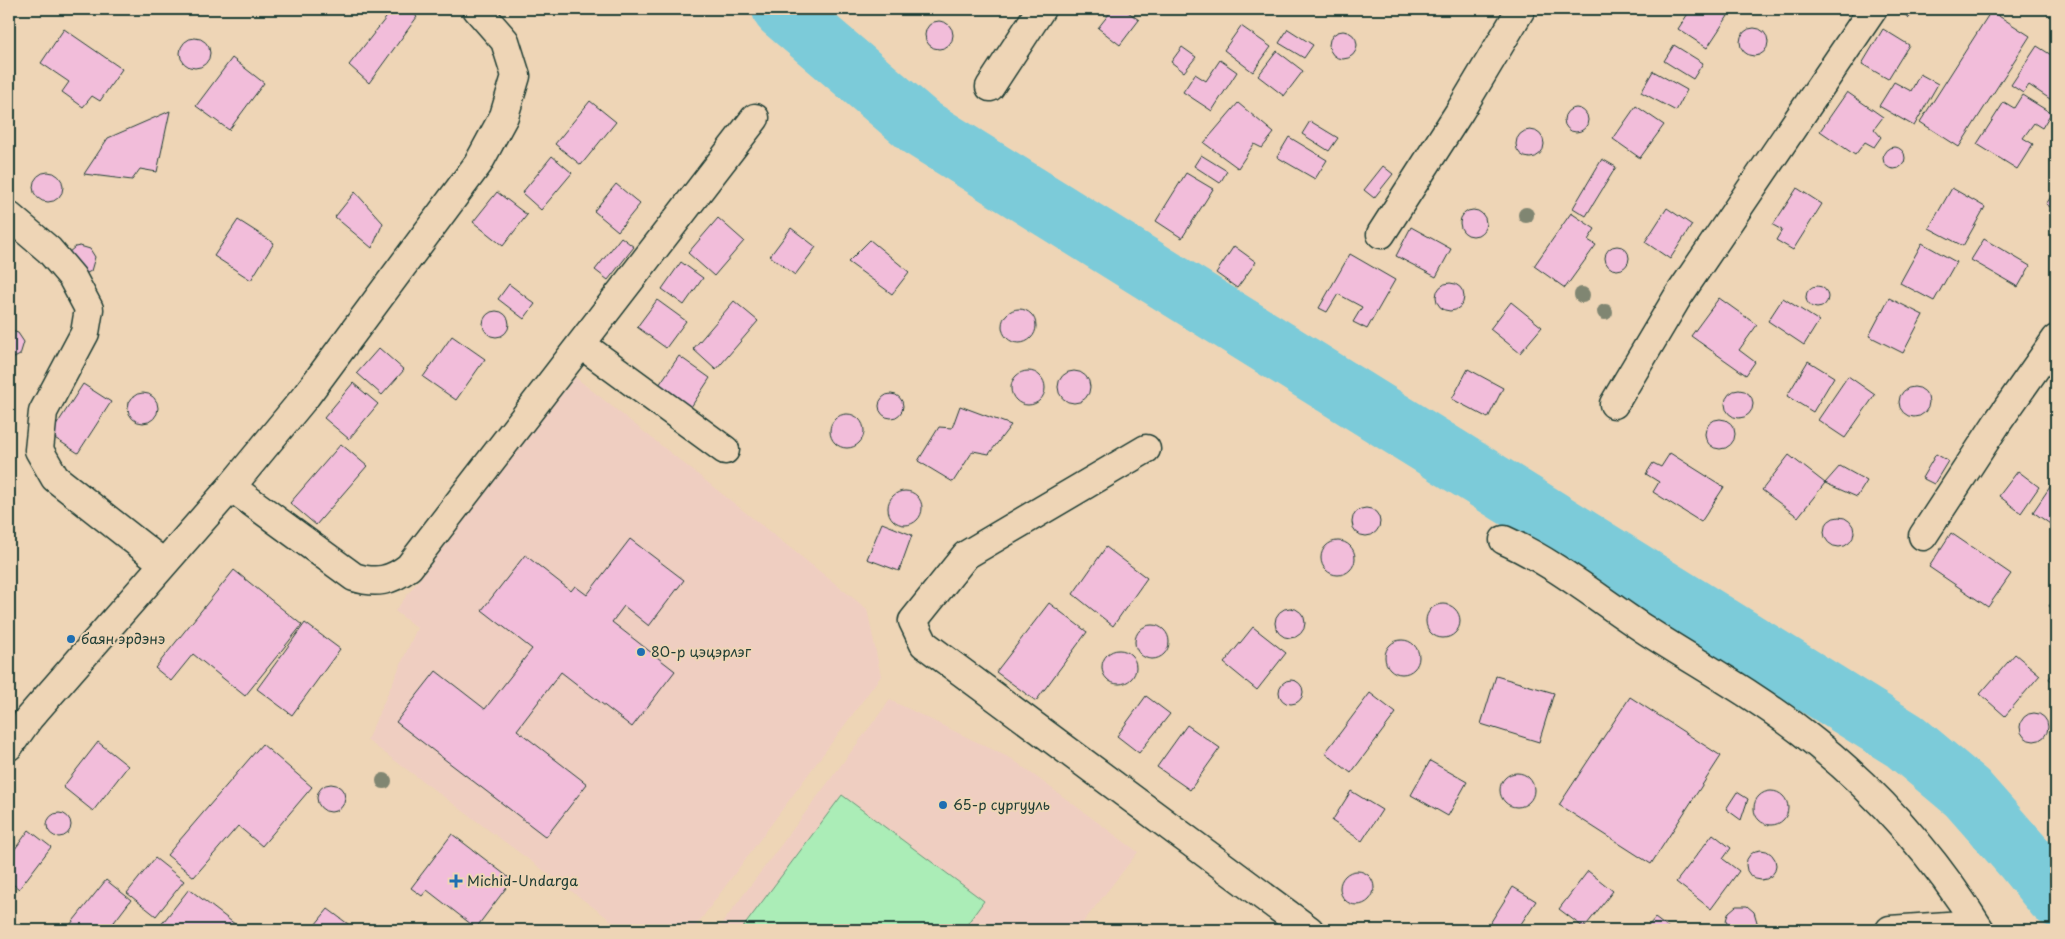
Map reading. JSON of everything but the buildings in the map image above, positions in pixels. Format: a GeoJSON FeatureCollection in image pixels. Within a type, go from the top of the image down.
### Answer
{"type":"FeatureCollection","features":[{"type":"Feature","properties":{"kind":"street"},"geometry":{"type":"LineString","coordinates":[[9,746],[29,718],[231,487],[306,396],[478,164],[504,116],[516,76],[505,40],[477,9]]}},
{"type":"Feature","properties":{"kind":"street"},"geometry":{"type":"LineString","coordinates":[[990,87],[1041,9]]}},
{"type":"Feature","properties":{"kind":"street"},"geometry":{"type":"LineString","coordinates":[[1381,234],[1460,111],[1521,9]]}},
{"type":"Feature","properties":{"kind":"street"},"geometry":{"type":"LineString","coordinates":[[1614,404],[1677,298],[1873,9]]}},
{"type":"Feature","properties":{"kind":"street"},"geometry":{"type":"LineString","coordinates":[[231,487],[354,577],[368,581],[383,581],[397,576],[410,567],[755,118]]}},
{"type":"Feature","properties":{"kind":"street"},"geometry":{"type":"LineString","coordinates":[[9,216],[49,250],[72,277],[88,309],[85,332],[43,412],[39,450],[55,478],[163,563]]}},
{"type":"Feature","properties":{"kind":"street"},"geometry":{"type":"LineString","coordinates":[[1923,536],[2056,339]]}},
{"type":"Feature","properties":{"kind":"street"},"geometry":{"type":"LineString","coordinates":[[582,345],[725,450]]}},
{"type":"Feature","properties":{"kind":"street"},"geometry":{"type":"LineString","coordinates":[[1146,449],[966,555],[913,621],[924,644],[1309,930]]}},
{"type":"Feature","properties":{"kind":"street"},"geometry":{"type":"LineString","coordinates":[[1504,540],[1533,554],[1645,629],[1725,678],[1802,731],[1876,796],[1940,872],[1978,927]]}},
{"type":"Feature","properties":{"kind":"street"},"geometry":{"type":"LineString","coordinates":[[1890,930],[1978,927]]}},
{"type":"Feature","properties":{"kind":"shaded area","name":"80-р цэцэрлэг"},"geometry":{"type":"Polygon","coordinates":[[[575,377],[867,609],[881,676],[693,930],[624,930],[367,740],[417,628],[395,611],[575,377]]]}},
{"type":"Feature","properties":{"kind":"shaded area","name":"65-р сургууль"},"geometry":{"type":"Polygon","coordinates":[[[890,700],[1012,759],[1138,852],[1077,930],[717,930],[890,700]]]}},
{"type":"Feature","properties":{"kind":"green space"},"geometry":{"type":"Polygon","coordinates":[[[842,795],[984,901],[963,930],[741,930],[842,795]]]}},
{"type":"Feature","properties":{"kind":"waterway"},"geometry":{"type":"LineString","coordinates":[[782,9],[921,128],[1905,741],[1967,793],[2056,897]]}},
{"type":"Feature","properties":{"kind":"place","name":"баян эрдэнэ"},"geometry":{"type":"Point","coordinates":[71,639]}},
{"type":"Feature","properties":{"kind":"place","name":"80-р цэцэрлэг"},"geometry":{"type":"Point","coordinates":[641,652]}},
{"type":"Feature","properties":{"kind":"place","name":"65-р сургууль"},"geometry":{"type":"Point","coordinates":[943,805]}},
{"type":"Feature","properties":{"kind":"place","name":"Michid-Undarga"},"geometry":{"type":"Point","coordinates":[456,881]}}]}
